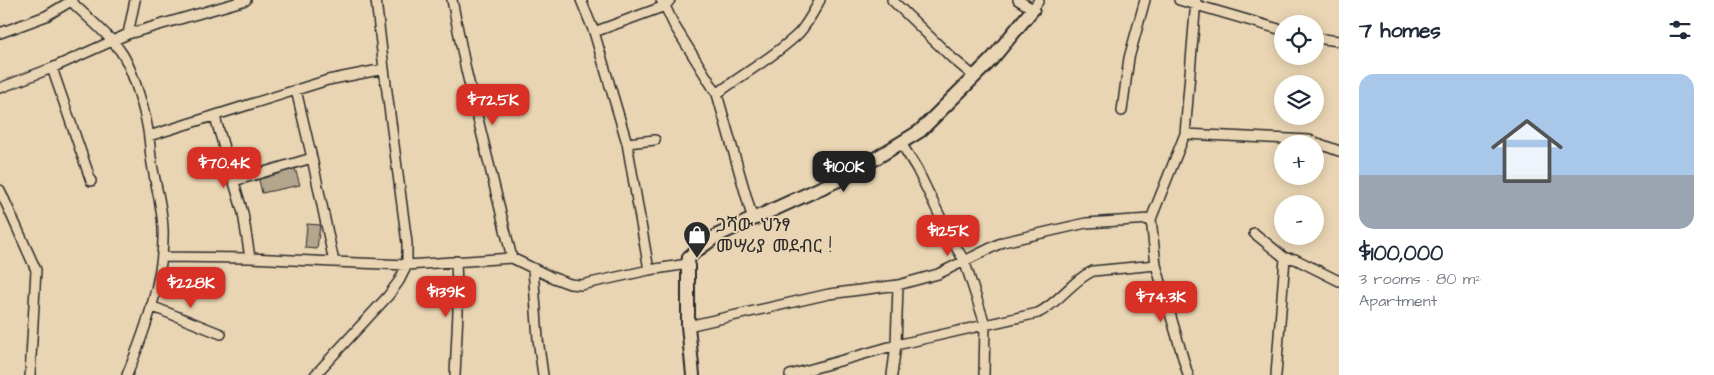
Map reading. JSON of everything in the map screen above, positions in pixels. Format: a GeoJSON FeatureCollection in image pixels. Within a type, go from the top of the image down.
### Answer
{"type":"FeatureCollection","features":[{"type":"Feature","properties":{"kind":"main road"},"geometry":{"type":"LineString","coordinates":[[693,375],[688,326],[689,258],[718,236],[847,176],[920,131],[975,77],[1036,5]]}},
{"type":"Feature","properties":{"kind":"street"},"geometry":{"type":"LineString","coordinates":[[128,34],[135,0]]}},
{"type":"Feature","properties":{"kind":"street"},"geometry":{"type":"LineString","coordinates":[[0,88],[52,68],[128,34],[246,0]]}},
{"type":"Feature","properties":{"kind":"street"},"geometry":{"type":"LineString","coordinates":[[315,375],[388,296],[399,281],[407,265],[407,243],[376,0]]}},
{"type":"Feature","properties":{"kind":"street"},"geometry":{"type":"LineString","coordinates":[[452,0],[466,70],[512,258]]}},
{"type":"Feature","properties":{"kind":"street"},"geometry":{"type":"LineString","coordinates":[[581,0],[594,32],[627,144],[649,270]]}},
{"type":"Feature","properties":{"kind":"street"},"geometry":{"type":"LineString","coordinates":[[717,94],[777,52],[799,33],[808,22],[820,0]]}},
{"type":"Feature","properties":{"kind":"street"},"geometry":{"type":"LineString","coordinates":[[892,0],[952,58],[975,77]]}},
{"type":"Feature","properties":{"kind":"street"},"geometry":{"type":"LineString","coordinates":[[1018,0],[1036,5]]}},
{"type":"Feature","properties":{"kind":"street"},"geometry":{"type":"LineString","coordinates":[[1122,111],[1129,58],[1145,0]]}},
{"type":"Feature","properties":{"kind":"street"},"geometry":{"type":"LineString","coordinates":[[1179,0],[1196,3],[1274,27]]}},
{"type":"Feature","properties":{"kind":"street"},"geometry":{"type":"LineString","coordinates":[[0,33],[46,16],[71,1],[113,41],[131,70],[149,136],[151,158],[160,193],[164,228],[163,256],[152,306],[127,375]]}},
{"type":"Feature","properties":{"kind":"street"},"geometry":{"type":"LineString","coordinates":[[594,32],[665,2],[674,25],[717,94],[753,220]]}},
{"type":"Feature","properties":{"kind":"street"},"geometry":{"type":"LineString","coordinates":[[1188,375],[1156,265],[1151,219],[1184,134],[1196,3]]}},
{"type":"Feature","properties":{"kind":"street"},"geometry":{"type":"LineString","coordinates":[[1324,39],[1339,41]]}},
{"type":"Feature","properties":{"kind":"street"},"geometry":{"type":"LineString","coordinates":[[52,68],[91,180]]}},
{"type":"Feature","properties":{"kind":"street"},"geometry":{"type":"LineString","coordinates":[[149,136],[347,75],[384,69]]}},
{"type":"Feature","properties":{"kind":"street"},"geometry":{"type":"LineString","coordinates":[[296,90],[334,262]]}},
{"type":"Feature","properties":{"kind":"street"},"geometry":{"type":"LineString","coordinates":[[215,116],[243,214],[250,258]]}},
{"type":"Feature","properties":{"kind":"street"},"geometry":{"type":"LineString","coordinates":[[1184,134],[1293,138],[1309,140],[1339,150]]}},
{"type":"Feature","properties":{"kind":"street"},"geometry":{"type":"LineString","coordinates":[[627,144],[655,140]]}},
{"type":"Feature","properties":{"kind":"street"},"geometry":{"type":"LineString","coordinates":[[901,143],[917,169],[952,241],[964,260],[985,324],[984,375]]}},
{"type":"Feature","properties":{"kind":"street"},"geometry":{"type":"LineString","coordinates":[[234,182],[312,158]]}},
{"type":"Feature","properties":{"kind":"street"},"geometry":{"type":"LineString","coordinates":[[0,190],[36,270],[30,375]]}},
{"type":"Feature","properties":{"kind":"street"},"geometry":{"type":"LineString","coordinates":[[688,326],[829,294],[898,285],[951,269],[964,260],[1004,242],[1086,222],[1151,219]]}},
{"type":"Feature","properties":{"kind":"street"},"geometry":{"type":"LineString","coordinates":[[1254,233],[1285,258],[1295,259],[1339,282]]}},
{"type":"Feature","properties":{"kind":"street"},"geometry":{"type":"LineString","coordinates":[[163,256],[407,265],[512,258],[570,284],[580,285],[649,270],[688,264]]}},
{"type":"Feature","properties":{"kind":"street"},"geometry":{"type":"LineString","coordinates":[[1276,375],[1285,258]]}},
{"type":"Feature","properties":{"kind":"street"},"geometry":{"type":"LineString","coordinates":[[455,375],[458,312],[456,261]]}},
{"type":"Feature","properties":{"kind":"street"},"geometry":{"type":"LineString","coordinates":[[790,375],[801,374],[896,345],[1038,313],[1046,309],[1084,275],[1093,271],[1156,265]]}},
{"type":"Feature","properties":{"kind":"street"},"geometry":{"type":"LineString","coordinates":[[533,268],[538,339],[543,375]]}},
{"type":"Feature","properties":{"kind":"street"},"geometry":{"type":"LineString","coordinates":[[892,375],[896,345],[898,285]]}},
{"type":"Feature","properties":{"kind":"street"},"geometry":{"type":"LineString","coordinates":[[152,306],[221,334]]}},
{"type":"Feature","properties":{"kind":"building"},"geometry":{"type":"Polygon","coordinates":[[[294,165],[300,185],[262,193],[258,176],[294,165]]]}},
{"type":"Feature","properties":{"kind":"building"},"geometry":{"type":"Polygon","coordinates":[[[307,224],[320,225],[317,249],[305,248],[307,224]]]}},
{"type":"Feature","properties":{"kind":"place","name":"ጋሻው ህንፃ መሣሪያ መደብር !"},"geometry":{"type":"Point","coordinates":[697,259]}}]}
